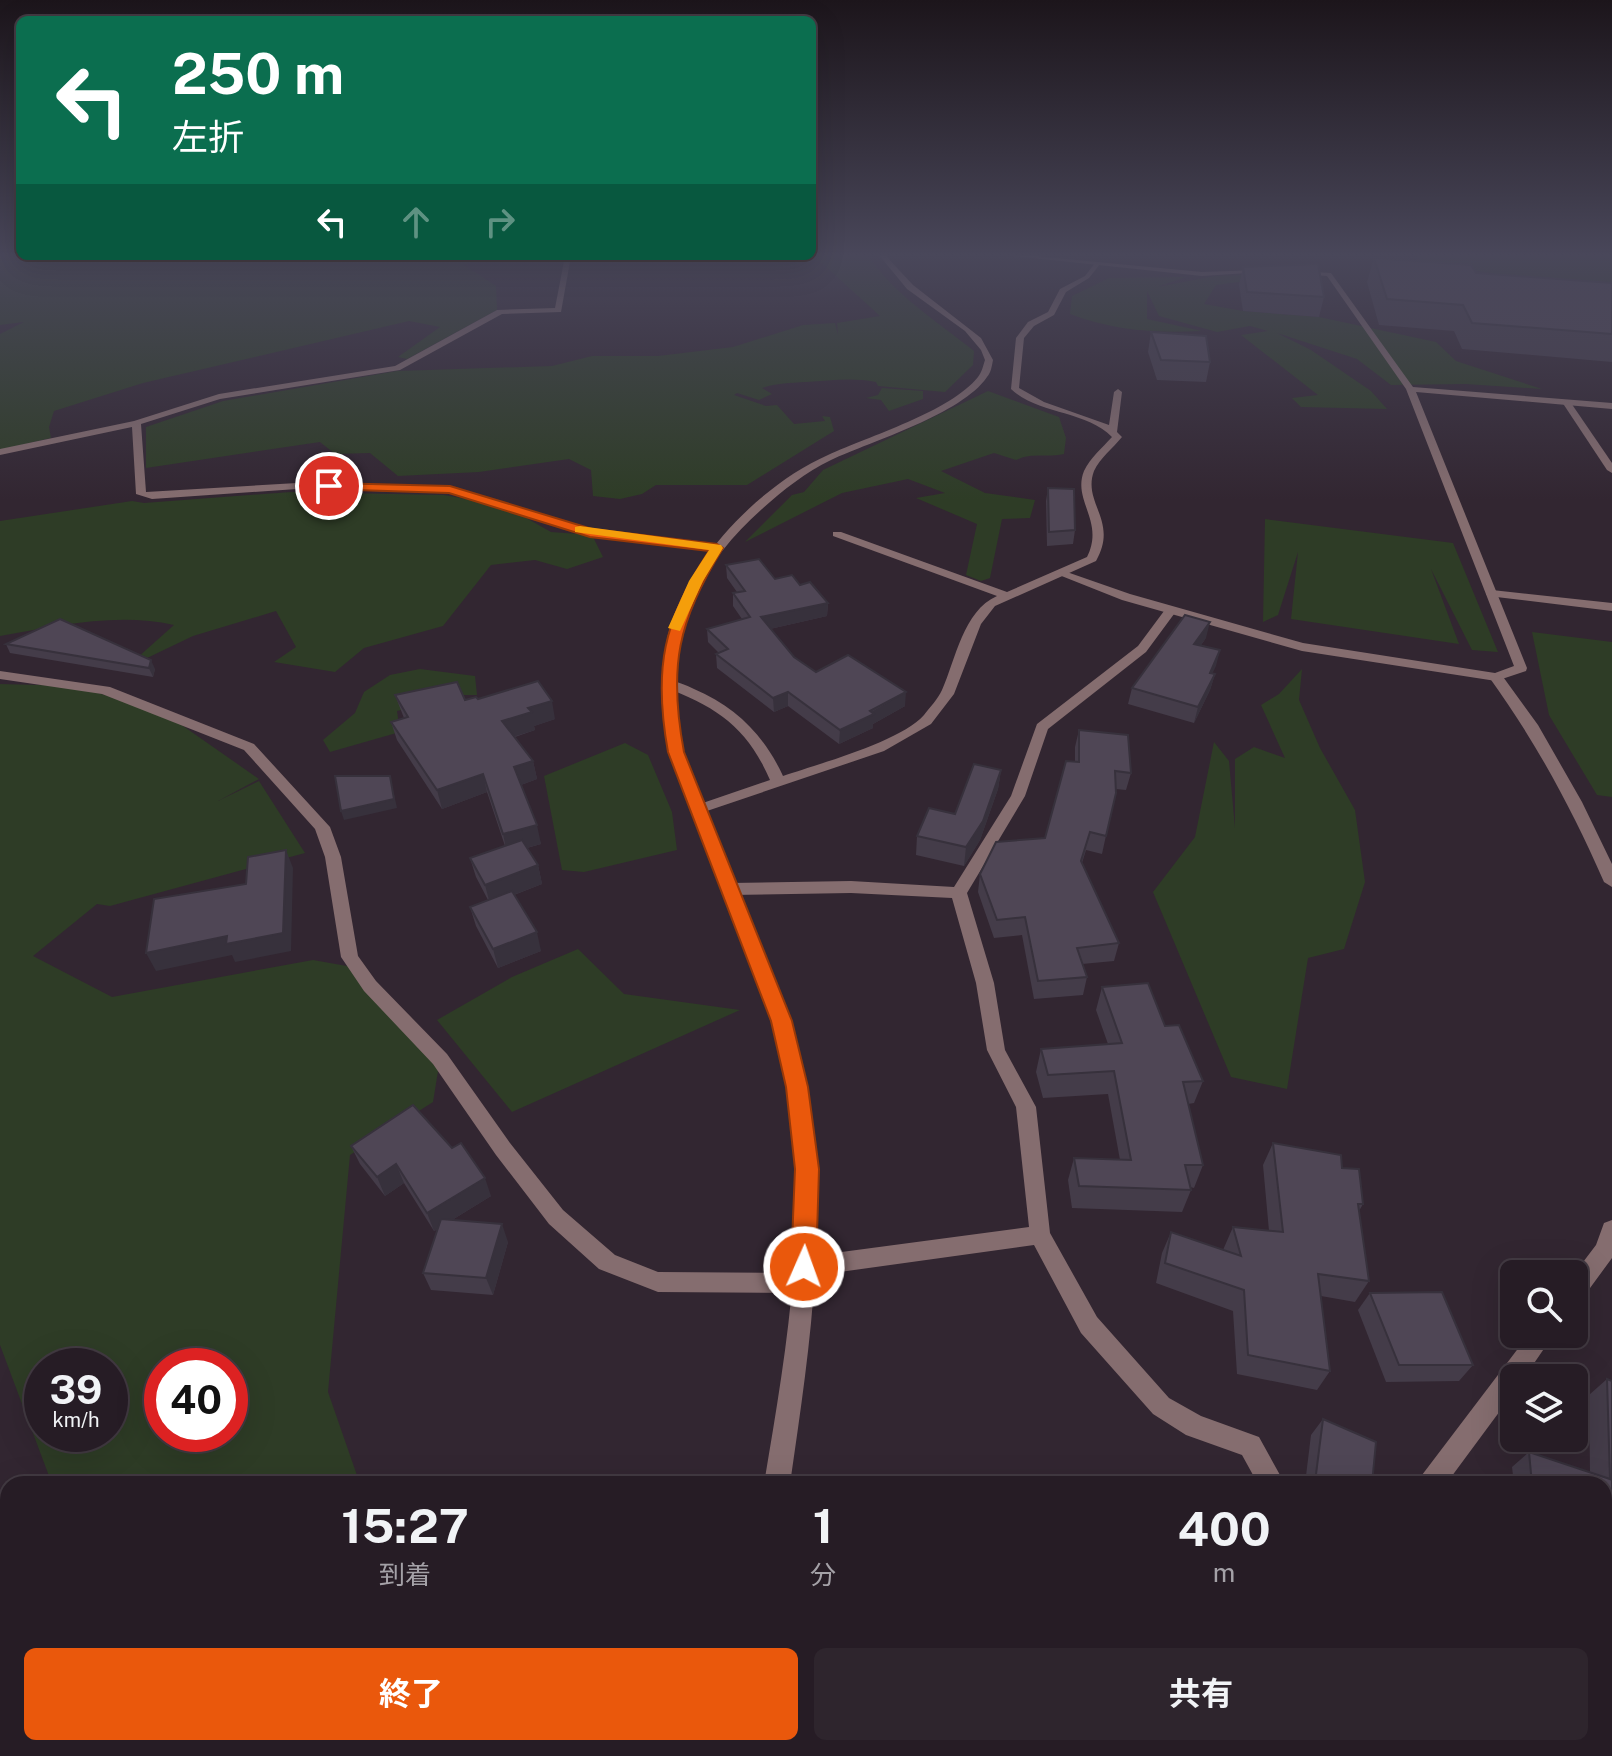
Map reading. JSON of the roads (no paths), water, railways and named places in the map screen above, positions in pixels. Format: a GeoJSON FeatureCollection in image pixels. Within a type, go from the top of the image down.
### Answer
{"type":"FeatureCollection","features":[{"type":"Feature","properties":{"kind":"street"},"geometry":{"type":"LineString","coordinates":[[0,452],[136,423],[219,397],[397,368],[454,337]]}},
{"type":"Feature","properties":{"kind":"street"},"geometry":{"type":"LineString","coordinates":[[778,1476],[799,1341],[807,1169],[797,1087],[781,1021],[676,752],[669,713],[675,629],[696,581],[717,548],[775,494],[815,465],[938,409],[975,388],[986,376],[989,363],[984,347],[972,337]]}},
{"type":"Feature","properties":{"kind":"street"},"geometry":{"type":"LineString","coordinates":[[699,809],[879,748],[926,721],[947,694],[975,623],[991,603],[1092,559],[1101,545],[1087,480],[1093,464],[1117,437],[1102,423],[1046,409],[1015,389],[1021,337]]}},
{"type":"Feature","properties":{"kind":"street"},"geometry":{"type":"LineString","coordinates":[[1060,573],[1171,610],[1302,647],[1496,677],[1521,668],[1410,389],[1373,337]]}},
{"type":"Feature","properties":{"kind":"street"},"geometry":{"type":"LineString","coordinates":[[1410,389],[1612,406]]}},
{"type":"Feature","properties":{"kind":"street"},"geometry":{"type":"LineString","coordinates":[[1113,431],[1118,392]]}},
{"type":"Feature","properties":{"kind":"street"},"geometry":{"type":"LineString","coordinates":[[1566,402],[1612,470]]}},
{"type":"Feature","properties":{"kind":"street"},"geometry":{"type":"LineString","coordinates":[[136,423],[141,494],[152,496],[297,486],[450,490],[590,533],[717,548]]}},
{"type":"Feature","properties":{"kind":"street"},"geometry":{"type":"LineString","coordinates":[[837,534],[1005,595]]}},
{"type":"Feature","properties":{"kind":"street"},"geometry":{"type":"LineString","coordinates":[[1492,594],[1612,607]]}},
{"type":"Feature","properties":{"kind":"street"},"geometry":{"type":"LineString","coordinates":[[1171,610],[1142,649],[1042,727],[1018,796],[959,893],[985,983],[996,1050],[1026,1107],[1040,1235],[1089,1325],[1161,1406],[1195,1426],[1250,1446],[1267,1476]]}},
{"type":"Feature","properties":{"kind":"street"},"geometry":{"type":"LineString","coordinates":[[0,675],[105,690],[249,747],[322,827],[333,857],[350,957],[370,986],[440,1059],[503,1149],[556,1217],[607,1262],[658,1282],[803,1275],[1040,1235]]}},
{"type":"Feature","properties":{"kind":"street"},"geometry":{"type":"LineString","coordinates":[[1496,677],[1532,723],[1568,786],[1612,882]]}},
{"type":"Feature","properties":{"kind":"street"},"geometry":{"type":"LineString","coordinates":[[669,684],[709,697],[740,721],[768,753],[778,782]]}},
{"type":"Feature","properties":{"kind":"street"},"geometry":{"type":"LineString","coordinates":[[730,889],[851,887],[959,893]]}},
{"type":"Feature","properties":{"kind":"street"},"geometry":{"type":"LineString","coordinates":[[1588,1273],[1605,1250],[1612,1230]]}},
{"type":"Feature","properties":{"kind":"street"},"geometry":{"type":"LineString","coordinates":[[1437,1476],[1533,1348]]}}]}
